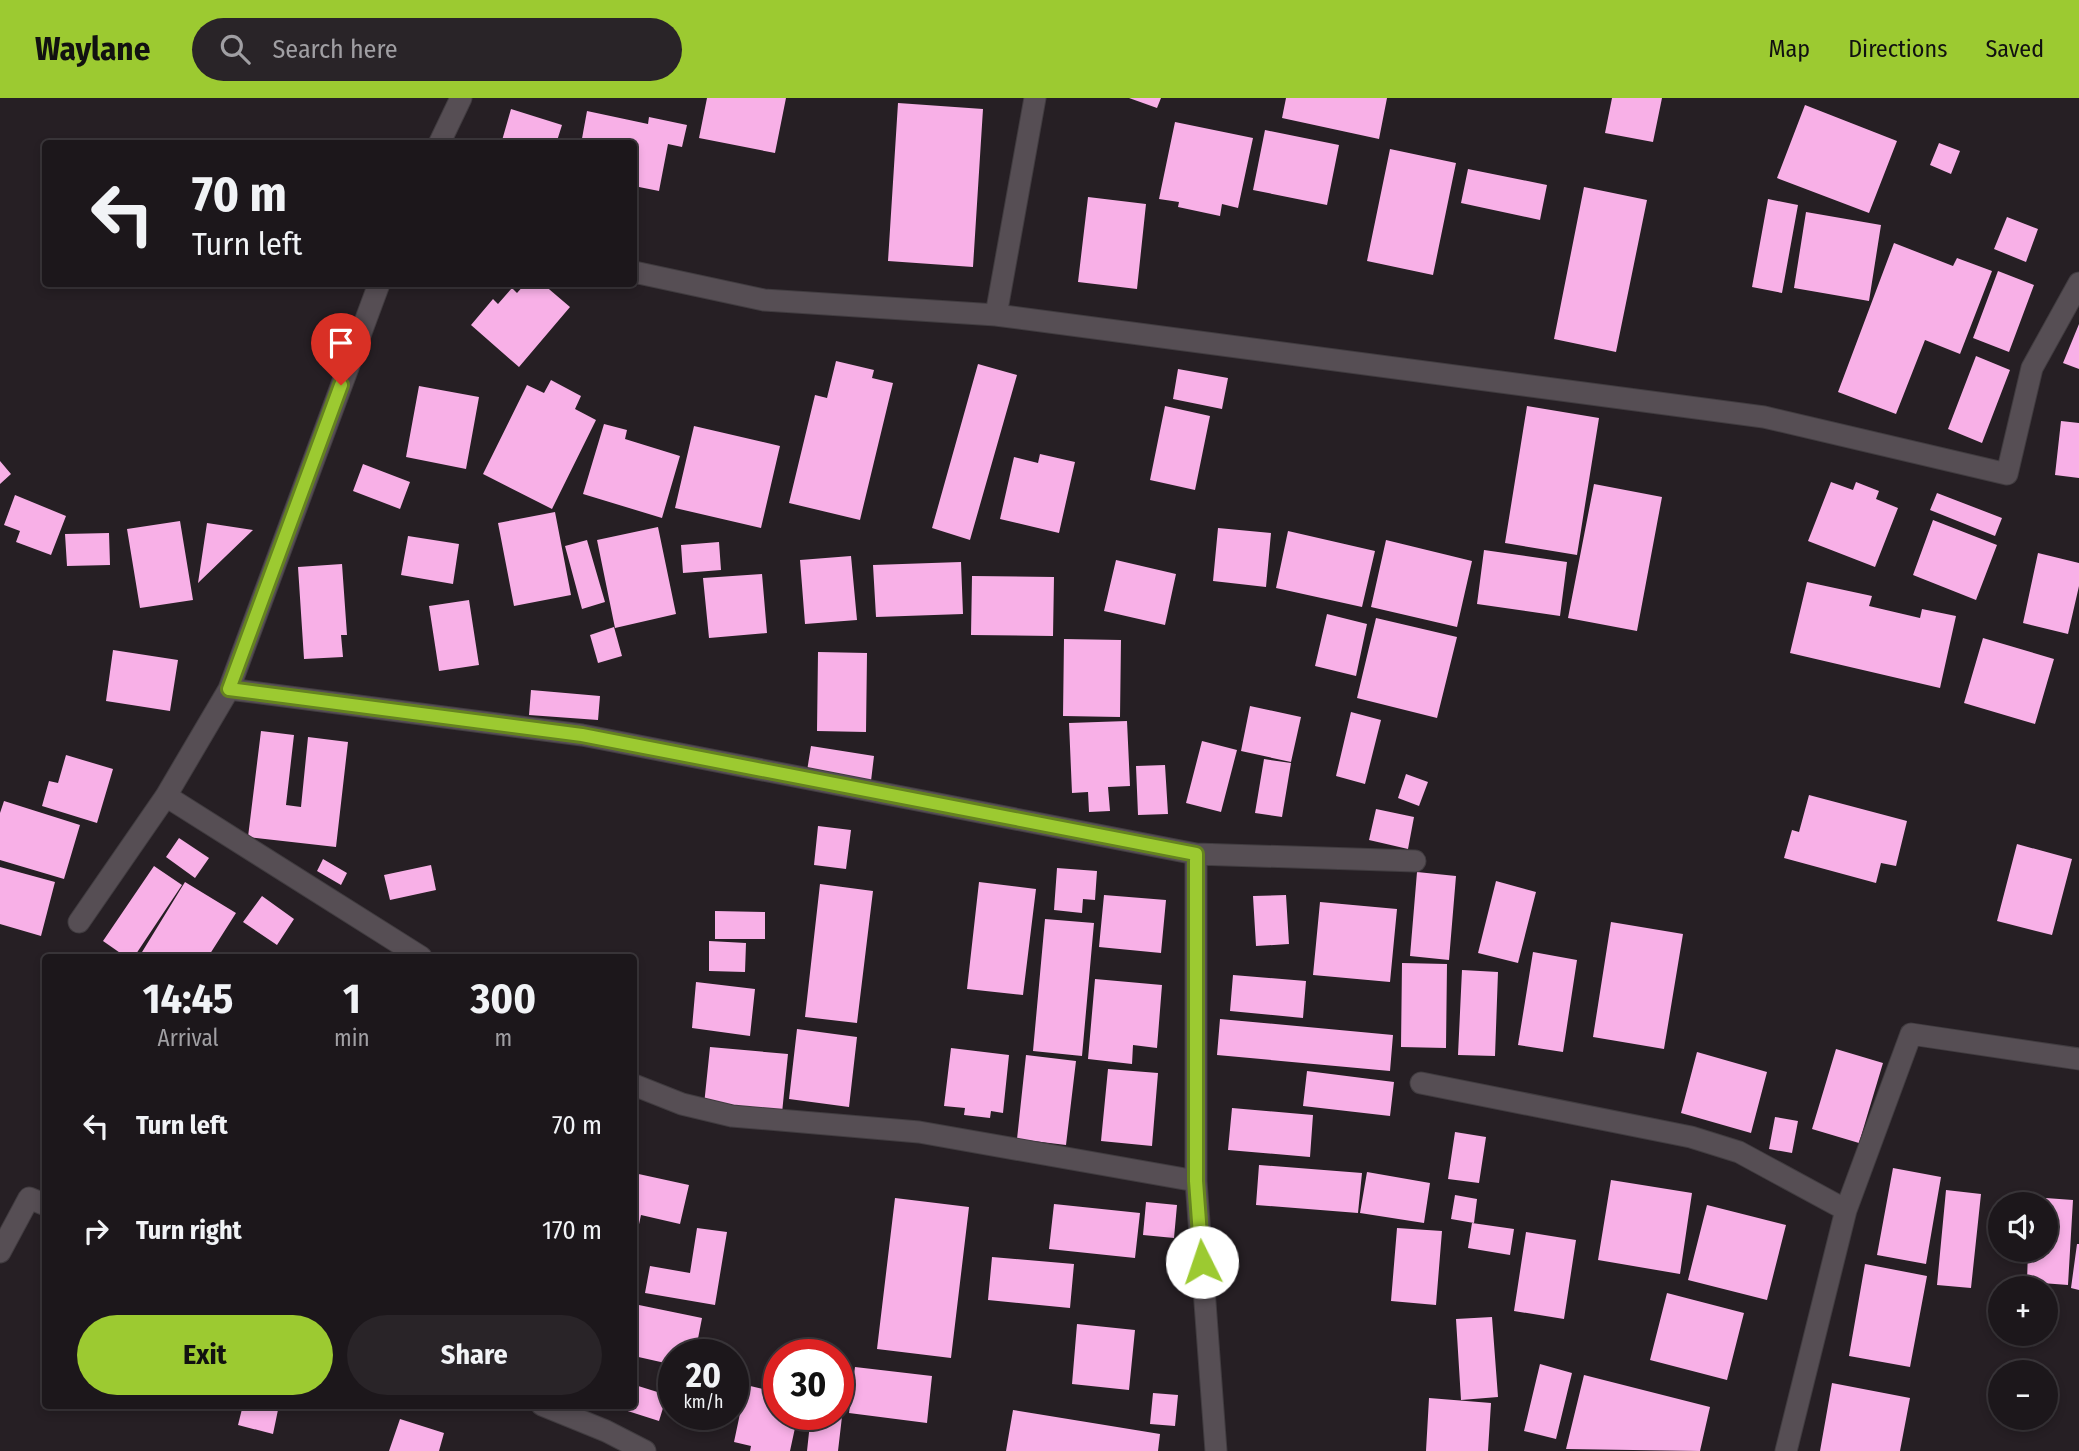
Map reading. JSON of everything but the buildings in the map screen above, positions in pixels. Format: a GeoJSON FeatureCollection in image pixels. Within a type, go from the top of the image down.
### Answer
{"type":"FeatureCollection","features":[{"type":"Feature","properties":{"kind":"street"},"geometry":{"type":"LineString","coordinates":[[441,140],[461,98]]}},
{"type":"Feature","properties":{"kind":"street"},"geometry":{"type":"LineString","coordinates":[[996,315],[1035,98]]}},
{"type":"Feature","properties":{"kind":"street"},"geometry":{"type":"LineString","coordinates":[[637,273],[764,300],[996,315],[1764,417],[2007,474],[2032,368],[2079,283]]}},
{"type":"Feature","properties":{"kind":"street"},"geometry":{"type":"LineString","coordinates":[[79,922],[166,796],[229,689],[378,287]]}},
{"type":"Feature","properties":{"kind":"street"},"geometry":{"type":"LineString","coordinates":[[229,689],[582,735],[1196,854],[1415,861]]}},
{"type":"Feature","properties":{"kind":"street"},"geometry":{"type":"LineString","coordinates":[[166,796],[416,954]]}},
{"type":"Feature","properties":{"kind":"street"},"geometry":{"type":"LineString","coordinates":[[1196,854],[1196,1181],[1216,1451]]}},
{"type":"Feature","properties":{"kind":"street"},"geometry":{"type":"LineString","coordinates":[[1786,1451],[1846,1210],[1911,1034],[2079,1059]]}},
{"type":"Feature","properties":{"kind":"street"},"geometry":{"type":"LineString","coordinates":[[1421,1083],[1690,1137],[1739,1152],[1846,1210]]}},
{"type":"Feature","properties":{"kind":"street"},"geometry":{"type":"LineString","coordinates":[[637,1086],[682,1104],[732,1115],[919,1132],[1196,1181]]}},
{"type":"Feature","properties":{"kind":"street"},"geometry":{"type":"LineString","coordinates":[[0,1252],[29,1198],[42,1203]]}},
{"type":"Feature","properties":{"kind":"street"},"geometry":{"type":"LineString","coordinates":[[552,1409],[607,1431],[645,1451]]}},
{"type":"Feature","properties":{"kind":"route"},"geometry":{"type":"LineString","coordinates":[[341,385],[229,689],[582,735],[1196,854],[1196,1181],[1202,1262]]}}]}
